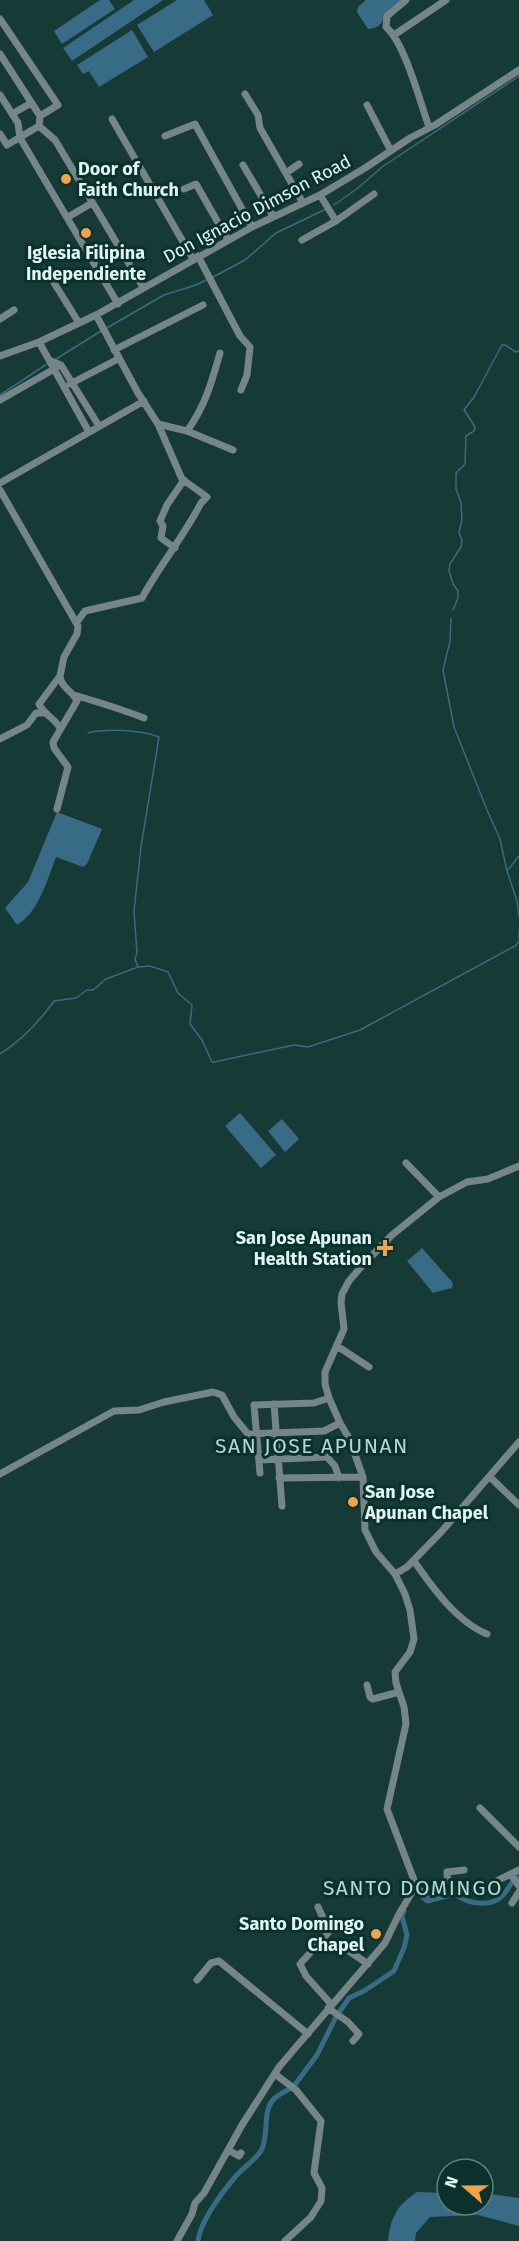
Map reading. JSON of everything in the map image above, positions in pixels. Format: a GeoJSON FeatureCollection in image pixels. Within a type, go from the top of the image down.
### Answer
{"type":"FeatureCollection","features":[{"type":"Feature","properties":{"kind":"street"},"geometry":{"type":"LineString","coordinates":[[406,0],[387,16],[385,22],[386,27],[394,35],[413,80],[429,127]]}},
{"type":"Feature","properties":{"kind":"street"},"geometry":{"type":"LineString","coordinates":[[394,35],[446,0]]}},
{"type":"Feature","properties":{"kind":"street"},"geometry":{"type":"LineString","coordinates":[[0,19],[58,105],[40,116]]}},
{"type":"Feature","properties":{"kind":"street"},"geometry":{"type":"LineString","coordinates":[[0,54],[40,116],[39,126]]}},
{"type":"Feature","properties":{"kind":"street","name":"Don Ignacio Dimson Road"},"geometry":{"type":"LineString","coordinates":[[0,356],[39,342],[118,304],[143,287],[252,227],[320,195],[519,70]]}},
{"type":"Feature","properties":{"kind":"street"},"geometry":{"type":"LineString","coordinates":[[245,94],[258,115],[260,128],[303,203]]}},
{"type":"Feature","properties":{"kind":"street"},"geometry":{"type":"LineString","coordinates":[[0,95],[18,123],[20,138],[118,304]]}},
{"type":"Feature","properties":{"kind":"street"},"geometry":{"type":"LineString","coordinates":[[12,114],[32,103]]}},
{"type":"Feature","properties":{"kind":"street"},"geometry":{"type":"LineString","coordinates":[[367,105],[391,151]]}},
{"type":"Feature","properties":{"kind":"street"},"geometry":{"type":"LineString","coordinates":[[112,119],[195,258],[214,284],[240,336],[250,347],[247,375],[241,390]]}},
{"type":"Feature","properties":{"kind":"street"},"geometry":{"type":"LineString","coordinates":[[165,135],[195,124],[252,227]]}},
{"type":"Feature","properties":{"kind":"street"},"geometry":{"type":"LineString","coordinates":[[0,134],[7,145],[39,126]]}},
{"type":"Feature","properties":{"kind":"street"},"geometry":{"type":"LineString","coordinates":[[39,126],[55,140],[143,287]]}},
{"type":"Feature","properties":{"kind":"street"},"geometry":{"type":"LineString","coordinates":[[286,173],[299,164]]}},
{"type":"Feature","properties":{"kind":"street"},"geometry":{"type":"LineString","coordinates":[[243,165],[273,216]]}},
{"type":"Feature","properties":{"kind":"street"},"geometry":{"type":"LineString","coordinates":[[184,189],[196,184],[228,240]]}},
{"type":"Feature","properties":{"kind":"street"},"geometry":{"type":"LineString","coordinates":[[320,195],[336,221]]}},
{"type":"Feature","properties":{"kind":"street"},"geometry":{"type":"LineString","coordinates":[[302,240],[336,221],[374,195]]}},
{"type":"Feature","properties":{"kind":"street"},"geometry":{"type":"LineString","coordinates":[[68,217],[92,203]]}},
{"type":"Feature","properties":{"kind":"street"},"geometry":{"type":"LineString","coordinates":[[46,270],[80,323]]}},
{"type":"Feature","properties":{"kind":"street"},"geometry":{"type":"LineString","coordinates":[[114,350],[203,305]]}},
{"type":"Feature","properties":{"kind":"street"},"geometry":{"type":"LineString","coordinates":[[0,319],[14,310]]}},
{"type":"Feature","properties":{"kind":"street"},"geometry":{"type":"LineString","coordinates":[[77,622],[85,611],[142,598],[157,570],[175,548],[201,503],[207,497],[184,480],[158,424],[118,359],[96,315]]}},
{"type":"Feature","properties":{"kind":"street"},"geometry":{"type":"LineString","coordinates":[[39,342],[89,432]]}},
{"type":"Feature","properties":{"kind":"street"},"geometry":{"type":"LineString","coordinates":[[187,431],[199,415],[207,398],[220,353]]}},
{"type":"Feature","properties":{"kind":"street"},"geometry":{"type":"LineString","coordinates":[[65,387],[118,359]]}},
{"type":"Feature","properties":{"kind":"street"},"geometry":{"type":"LineString","coordinates":[[51,361],[61,365],[99,426]]}},
{"type":"Feature","properties":{"kind":"street"},"geometry":{"type":"LineString","coordinates":[[0,400],[61,365]]}},
{"type":"Feature","properties":{"kind":"street"},"geometry":{"type":"LineString","coordinates":[[0,483],[144,401]]}},
{"type":"Feature","properties":{"kind":"street"},"geometry":{"type":"LineString","coordinates":[[158,424],[187,431],[233,450]]}},
{"type":"Feature","properties":{"kind":"street"},"geometry":{"type":"LineString","coordinates":[[175,548],[161,538],[164,526],[160,521],[167,505],[184,480]]}},
{"type":"Feature","properties":{"kind":"street"},"geometry":{"type":"LineString","coordinates":[[0,490],[77,622],[78,631],[64,657],[60,676],[39,704],[60,728]]}},
{"type":"Feature","properties":{"kind":"street"},"geometry":{"type":"LineString","coordinates":[[57,809],[68,767],[54,748],[53,742],[77,701],[62,684],[60,676]]}},
{"type":"Feature","properties":{"kind":"street"},"geometry":{"type":"LineString","coordinates":[[72,694],[102,705],[112,705],[144,718]]}},
{"type":"Feature","properties":{"kind":"street"},"geometry":{"type":"LineString","coordinates":[[0,739],[27,724],[36,713],[45,713]]}},
{"type":"Feature","properties":{"kind":"street"},"geometry":{"type":"LineString","coordinates":[[406,1163],[439,1197]]}},
{"type":"Feature","properties":{"kind":"street"},"geometry":{"type":"LineString","coordinates":[[519,1166],[488,1179],[467,1182],[439,1197],[392,1235],[349,1281],[341,1302],[344,1329],[325,1372],[325,1384],[329,1398],[349,1438],[363,1477],[365,1530],[376,1552],[395,1575],[405,1594],[414,1639],[410,1652],[395,1672],[406,1724],[387,1809],[417,1884],[424,1894],[448,1889],[478,1890],[515,1880],[519,1870]]}},
{"type":"Feature","properties":{"kind":"street"},"geometry":{"type":"LineString","coordinates":[[338,1346],[369,1367]]}},
{"type":"Feature","properties":{"kind":"street"},"geometry":{"type":"LineString","coordinates":[[0,1474],[114,1411],[139,1410],[164,1402],[213,1392],[222,1395],[243,1430],[248,1434],[324,1431],[340,1423]]}},
{"type":"Feature","properties":{"kind":"street"},"geometry":{"type":"LineString","coordinates":[[260,1473],[254,1405],[314,1403],[329,1398]]}},
{"type":"Feature","properties":{"kind":"street"},"geometry":{"type":"LineString","coordinates":[[274,1404],[282,1506]]}},
{"type":"Feature","properties":{"kind":"street"},"geometry":{"type":"LineString","coordinates":[[395,1575],[414,1561],[519,1442]]}},
{"type":"Feature","properties":{"kind":"street"},"geometry":{"type":"LineString","coordinates":[[259,1460],[327,1457],[335,1466],[339,1478]]}},
{"type":"Feature","properties":{"kind":"street"},"geometry":{"type":"LineString","coordinates":[[279,1478],[363,1477]]}},
{"type":"Feature","properties":{"kind":"street"},"geometry":{"type":"LineString","coordinates":[[490,1477],[519,1505]]}},
{"type":"Feature","properties":{"kind":"street"},"geometry":{"type":"LineString","coordinates":[[414,1561],[445,1602],[477,1630],[487,1634]]}},
{"type":"Feature","properties":{"kind":"street"},"geometry":{"type":"LineString","coordinates":[[367,1685],[370,1697],[373,1699],[399,1692]]}},
{"type":"Feature","properties":{"kind":"street"},"geometry":{"type":"LineString","coordinates":[[480,1808],[519,1847]]}},
{"type":"Feature","properties":{"kind":"street"},"geometry":{"type":"LineString","coordinates":[[448,1889],[447,1872],[464,1870]]}},
{"type":"Feature","properties":{"kind":"street"},"geometry":{"type":"LineString","coordinates":[[177,2241],[192,2214],[195,2203],[201,2197],[274,2074],[385,1943],[417,1884]]}},
{"type":"Feature","properties":{"kind":"street"},"geometry":{"type":"LineString","coordinates":[[512,1903],[519,1892]]}},
{"type":"Feature","properties":{"kind":"street"},"geometry":{"type":"LineString","coordinates":[[318,1907],[328,1933],[300,1964],[306,1976],[330,2006],[359,2034],[353,2041]]}},
{"type":"Feature","properties":{"kind":"street"},"geometry":{"type":"LineString","coordinates":[[346,1949],[368,1964]]}},
{"type":"Feature","properties":{"kind":"street"},"geometry":{"type":"LineString","coordinates":[[196,1980],[211,1963],[219,1961],[308,2034]]}},
{"type":"Feature","properties":{"kind":"street"},"geometry":{"type":"LineString","coordinates":[[274,2074],[292,2086],[321,2121],[314,2173],[322,2188],[321,2200],[311,2217],[285,2241]]}},
{"type":"Feature","properties":{"kind":"street"},"geometry":{"type":"LineString","coordinates":[[228,2150],[239,2156],[241,2153]]}},
{"type":"Feature","properties":{"kind":"water"},"geometry":{"type":"Polygon","coordinates":[[[100,0],[109,0],[115,9],[62,44],[54,31],[100,0]]]}},
{"type":"Feature","properties":{"kind":"water"},"geometry":{"type":"Polygon","coordinates":[[[134,0],[163,0],[72,61],[63,48],[134,0]]]}},
{"type":"Feature","properties":{"kind":"water"},"geometry":{"type":"Polygon","coordinates":[[[177,0],[204,0],[213,15],[154,52],[137,25],[177,0]]]}},
{"type":"Feature","properties":{"kind":"water"},"geometry":{"type":"Polygon","coordinates":[[[366,0],[403,0],[387,12],[378,26],[368,29],[357,12],[358,7],[366,0]]]}},
{"type":"Feature","properties":{"kind":"water"},"geometry":{"type":"Polygon","coordinates":[[[132,30],[148,57],[99,87],[89,71],[83,74],[77,65],[132,30]]]}},
{"type":"Feature","properties":{"kind":"water"},"geometry":{"type":"Polygon","coordinates":[[[57,812],[102,829],[87,864],[83,867],[56,857],[37,904],[17,925],[5,908],[28,882],[57,812]]]}},
{"type":"Feature","properties":{"kind":"water"},"geometry":{"type":"Polygon","coordinates":[[[240,1113],[276,1155],[261,1168],[225,1126],[240,1113]]]}},
{"type":"Feature","properties":{"kind":"water"},"geometry":{"type":"Polygon","coordinates":[[[282,1119],[299,1139],[285,1152],[268,1131],[282,1119]]]}},
{"type":"Feature","properties":{"kind":"water"},"geometry":{"type":"Polygon","coordinates":[[[422,1248],[453,1283],[452,1288],[433,1293],[407,1261],[422,1248]]]}},
{"type":"Feature","properties":{"kind":"water"},"geometry":{"type":"Polygon","coordinates":[[[417,2192],[435,2193],[435,2217],[430,2217],[416,2233],[415,2241],[388,2241],[391,2225],[399,2207],[417,2192]]]}},
{"type":"Feature","properties":{"kind":"water"},"geometry":{"type":"Polygon","coordinates":[[[495,2195],[519,2198],[519,2226],[485,2217],[495,2217],[495,2195]]]}},
{"type":"Feature","properties":{"kind":"waterway"},"geometry":{"type":"LineString","coordinates":[[334,205],[382,167],[519,76]]}},
{"type":"Feature","properties":{"kind":"waterway"},"geometry":{"type":"LineString","coordinates":[[213,277],[245,260],[276,233],[324,210]]}},
{"type":"Feature","properties":{"kind":"waterway"},"geometry":{"type":"LineString","coordinates":[[105,329],[164,295],[208,279]]}},
{"type":"Feature","properties":{"kind":"waterway"},"geometry":{"type":"LineString","coordinates":[[56,359],[101,331]]}},
{"type":"Feature","properties":{"kind":"waterway"},"geometry":{"type":"LineString","coordinates":[[453,610],[458,591],[449,571],[462,540],[459,532],[462,520],[461,502],[456,489],[456,473],[465,464],[466,436],[474,431],[475,427],[464,410],[474,397],[502,345],[516,352],[519,351]]}},
{"type":"Feature","properties":{"kind":"waterway"},"geometry":{"type":"LineString","coordinates":[[0,395],[47,364]]}},
{"type":"Feature","properties":{"kind":"waterway"},"geometry":{"type":"LineString","coordinates":[[451,618],[450,641],[443,670],[454,727],[500,839],[517,901],[519,917]]}},
{"type":"Feature","properties":{"kind":"waterway"},"geometry":{"type":"LineString","coordinates":[[0,1054],[30,1030],[54,1001],[76,998],[87,990],[93,990],[106,979],[138,967],[135,959],[137,953],[134,911],[141,847],[159,737],[124,730],[88,733]]}},
{"type":"Feature","properties":{"kind":"waterway"},"geometry":{"type":"LineString","coordinates":[[508,870],[519,856]]}},
{"type":"Feature","properties":{"kind":"waterway"},"geometry":{"type":"LineString","coordinates":[[519,930],[519,938]]}},
{"type":"Feature","properties":{"kind":"waterway"},"geometry":{"type":"LineString","coordinates":[[139,967],[150,966],[168,972],[178,993],[192,1005],[190,1024],[214,1062],[294,1045],[308,1047],[360,1030],[515,946],[519,941]]}},
{"type":"Feature","properties":{"kind":"waterway"},"geometry":{"type":"LineString","coordinates":[[417,1892],[427,1901],[455,1894],[466,1900],[486,1903],[498,1899],[519,1877]]}},
{"type":"Feature","properties":{"kind":"waterway"},"geometry":{"type":"LineString","coordinates":[[340,2011],[349,1998],[394,1971],[407,1935],[402,1916],[404,1911]]}},
{"type":"Feature","properties":{"kind":"waterway"},"geometry":{"type":"LineString","coordinates":[[294,2086],[317,2055],[337,2015]]}},
{"type":"Feature","properties":{"kind":"waterway"},"geometry":{"type":"LineString","coordinates":[[198,2241],[207,2216],[218,2199],[235,2177],[261,2151],[271,2103],[291,2088]]}},
{"type":"Feature","properties":{"kind":"place","name":"Door of Faith Church"},"geometry":{"type":"Point","coordinates":[66,179]}},
{"type":"Feature","properties":{"kind":"place","name":"Iglesia Filipina Independiente"},"geometry":{"type":"Point","coordinates":[86,233]}},
{"type":"Feature","properties":{"kind":"place","name":"San Jose Apunan Health Station"},"geometry":{"type":"Point","coordinates":[385,1248]}},
{"type":"Feature","properties":{"kind":"place","name":"San Jose Apunan Chapel"},"geometry":{"type":"Point","coordinates":[353,1502]}},
{"type":"Feature","properties":{"kind":"place","name":"Santo Domingo Chapel"},"geometry":{"type":"Point","coordinates":[376,1934]}},
{"type":"Feature","properties":{"kind":"district","name":"SAN JOSE APUNAN"},"geometry":{"type":"Point","coordinates":[312,1446]}},
{"type":"Feature","properties":{"kind":"district","name":"SANTO DOMINGO"},"geometry":{"type":"Point","coordinates":[413,1888]}}]}
